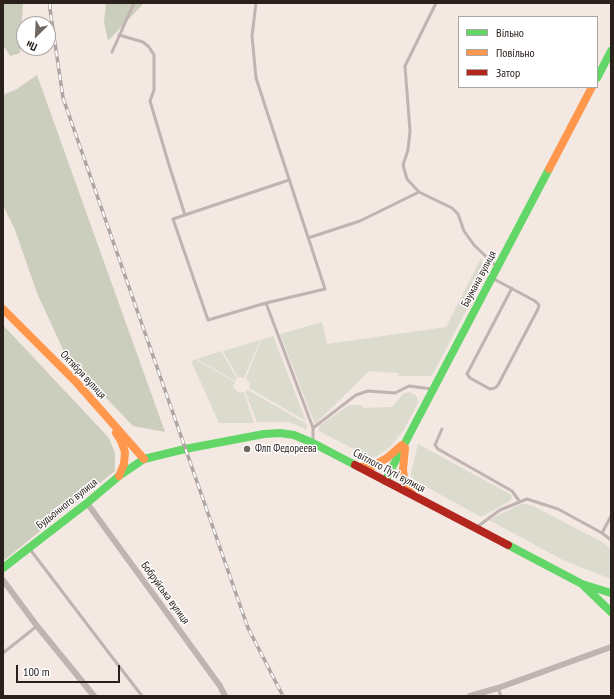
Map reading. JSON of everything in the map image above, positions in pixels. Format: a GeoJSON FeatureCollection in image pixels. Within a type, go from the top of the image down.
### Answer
{"type":"FeatureCollection","features":[{"type":"Feature","properties":{"kind":"main road"},"geometry":{"type":"LineString","coordinates":[[598,76],[611,51]]}},
{"type":"Feature","properties":{"kind":"main road","name":"Баумана вулиця"},"geometry":{"type":"LineString","coordinates":[[385,481],[591,88]]}},
{"type":"Feature","properties":{"kind":"main road","name":"Октября вулиця"},"geometry":{"type":"LineString","coordinates":[[4,311],[76,382],[144,459]]}},
{"type":"Feature","properties":{"kind":"main road"},"geometry":{"type":"LineString","coordinates":[[109,420],[121,441],[125,452],[124,464],[119,476]]}},
{"type":"Feature","properties":{"kind":"main road","name":"Світлого Путі вулиця"},"geometry":{"type":"LineString","coordinates":[[144,459],[185,449],[264,434],[280,433],[294,435],[313,443],[582,584],[611,593]]}},
{"type":"Feature","properties":{"kind":"main road"},"geometry":{"type":"LineString","coordinates":[[359,467],[374,466],[387,458],[406,442]]}},
{"type":"Feature","properties":{"kind":"main road"},"geometry":{"type":"LineString","coordinates":[[406,442],[402,470],[405,484],[413,496]]}},
{"type":"Feature","properties":{"kind":"main road","name":"Будьонного вулиця"},"geometry":{"type":"LineString","coordinates":[[3,568],[87,503],[119,476],[144,459]]}},
{"type":"Feature","properties":{"kind":"main road"},"geometry":{"type":"LineString","coordinates":[[582,584],[611,612]]}},
{"type":"Feature","properties":{"kind":"street","name":"Бобруйська вулиця"},"geometry":{"type":"LineString","coordinates":[[87,503],[220,686],[225,696]]}},
{"type":"Feature","properties":{"kind":"street"},"geometry":{"type":"LineString","coordinates":[[3,580],[37,626],[94,696]]}},
{"type":"Feature","properties":{"kind":"street"},"geometry":{"type":"LineString","coordinates":[[470,696],[498,688],[611,647]]}},
{"type":"Feature","properties":{"kind":"lane"},"geometry":{"type":"LineString","coordinates":[[112,52],[134,3]]}},
{"type":"Feature","properties":{"kind":"lane"},"geometry":{"type":"LineString","coordinates":[[256,3],[252,36],[256,78],[325,290],[266,303],[208,320],[173,219],[289,180]]}},
{"type":"Feature","properties":{"kind":"lane"},"geometry":{"type":"LineString","coordinates":[[431,3],[434,7]]}},
{"type":"Feature","properties":{"kind":"lane"},"geometry":{"type":"LineString","coordinates":[[436,3],[405,66],[410,131],[408,150],[403,165],[407,179],[419,192],[452,208],[458,214],[464,231],[474,245],[498,268]]}},
{"type":"Feature","properties":{"kind":"lane"},"geometry":{"type":"LineString","coordinates":[[119,35],[143,42],[149,47],[154,55],[154,90],[150,101],[185,215]]}},
{"type":"Feature","properties":{"kind":"lane"},"geometry":{"type":"LineString","coordinates":[[308,238],[360,221],[419,192]]}},
{"type":"Feature","properties":{"kind":"lane"},"geometry":{"type":"LineString","coordinates":[[492,278],[512,288],[535,301],[539,305],[498,385],[495,388],[490,389],[470,378],[467,374],[512,288]]}},
{"type":"Feature","properties":{"kind":"lane"},"geometry":{"type":"LineString","coordinates":[[266,303],[313,428],[313,443]]}},
{"type":"Feature","properties":{"kind":"lane"},"geometry":{"type":"LineString","coordinates":[[313,428],[356,395],[368,391],[395,393],[409,386],[434,389]]}},
{"type":"Feature","properties":{"kind":"lane"},"geometry":{"type":"LineString","coordinates":[[442,429],[435,445],[438,449],[512,491],[520,502]]}},
{"type":"Feature","properties":{"kind":"lane"},"geometry":{"type":"LineString","coordinates":[[475,528],[500,510],[527,499],[558,509],[602,533],[611,540]]}},
{"type":"Feature","properties":{"kind":"lane"},"geometry":{"type":"LineString","coordinates":[[602,533],[611,516]]}},
{"type":"Feature","properties":{"kind":"lane"},"geometry":{"type":"LineString","coordinates":[[29,548],[142,696]]}},
{"type":"Feature","properties":{"kind":"lane"},"geometry":{"type":"LineString","coordinates":[[3,653],[37,626]]}},
{"type":"Feature","properties":{"kind":"lane"},"geometry":{"type":"LineString","coordinates":[[498,688],[501,696]]}},
{"type":"Feature","properties":{"kind":"shaded area"},"geometry":{"type":"Polygon","coordinates":[[[481,258],[485,274],[431,376],[399,376],[398,373],[369,371],[315,424],[280,334],[322,322],[327,344],[446,327],[481,258]]]}},
{"type":"Feature","properties":{"kind":"shaded area"},"geometry":{"type":"Polygon","coordinates":[[[273,336],[306,421],[249,388],[250,383],[246,378],[261,340],[273,336]]]}},
{"type":"Feature","properties":{"kind":"shaded area"},"geometry":{"type":"Polygon","coordinates":[[[260,340],[244,378],[238,378],[223,351],[260,340]]]}},
{"type":"Feature","properties":{"kind":"shaded area"},"geometry":{"type":"Polygon","coordinates":[[[221,351],[237,379],[235,381],[197,359],[221,351]]]}},
{"type":"Feature","properties":{"kind":"shaded area"},"geometry":{"type":"Polygon","coordinates":[[[195,359],[235,382],[233,386],[236,390],[240,393],[244,392],[254,423],[219,423],[191,361],[195,359]]]}},
{"type":"Feature","properties":{"kind":"shaded area"},"geometry":{"type":"Polygon","coordinates":[[[248,390],[307,424],[307,428],[303,428],[289,422],[257,422],[245,392],[248,390]]]}},
{"type":"Feature","properties":{"kind":"shaded area"},"geometry":{"type":"Polygon","coordinates":[[[409,392],[416,396],[418,403],[403,431],[390,447],[377,456],[371,458],[319,431],[319,427],[322,424],[349,405],[361,405],[363,408],[392,407],[403,394],[409,392]]]}},
{"type":"Feature","properties":{"kind":"shaded area"},"geometry":{"type":"Polygon","coordinates":[[[418,444],[510,494],[512,496],[510,501],[481,517],[416,481],[411,476],[411,473],[418,444]]]}},
{"type":"Feature","properties":{"kind":"shaded area"},"geometry":{"type":"Polygon","coordinates":[[[521,504],[533,506],[604,543],[611,550],[611,579],[563,560],[489,520],[521,504]]]}},
{"type":"Feature","properties":{"kind":"green space"},"geometry":{"type":"Polygon","coordinates":[[[3,3],[23,3],[22,16],[16,16],[16,54],[10,56],[3,45],[3,3]]]}},
{"type":"Feature","properties":{"kind":"green space"},"geometry":{"type":"Polygon","coordinates":[[[106,3],[144,3],[108,41],[104,22],[106,3]]]}},
{"type":"Feature","properties":{"kind":"green space"},"geometry":{"type":"Polygon","coordinates":[[[37,75],[165,432],[133,426],[66,356],[37,293],[15,230],[3,205],[3,95],[17,89],[37,75]]]}},
{"type":"Feature","properties":{"kind":"green space"},"geometry":{"type":"Polygon","coordinates":[[[3,325],[109,438],[115,453],[115,471],[3,561],[3,325]]]}},
{"type":"Feature","properties":{"kind":"railway"},"geometry":{"type":"LineString","coordinates":[[50,3],[63,98],[248,628],[283,696]]}},
{"type":"Feature","properties":{"kind":"traffic: fast"},"geometry":{"type":"LineString","coordinates":[[598,76],[611,51]]}},
{"type":"Feature","properties":{"kind":"traffic: fast"},"geometry":{"type":"LineString","coordinates":[[385,481],[549,169]]}},
{"type":"Feature","properties":{"kind":"traffic: fast"},"geometry":{"type":"LineString","coordinates":[[3,568],[87,503],[119,476],[144,459],[185,449],[264,434],[280,433],[294,435],[313,443],[355,465]]}},
{"type":"Feature","properties":{"kind":"traffic: fast"},"geometry":{"type":"LineString","coordinates":[[508,545],[582,584],[611,593]]}},
{"type":"Feature","properties":{"kind":"traffic: fast"},"geometry":{"type":"LineString","coordinates":[[583,585],[611,612]]}},
{"type":"Feature","properties":{"kind":"traffic: slow"},"geometry":{"type":"LineString","coordinates":[[549,169],[591,88]]}},
{"type":"Feature","properties":{"kind":"traffic: slow"},"geometry":{"type":"LineString","coordinates":[[3,309],[76,382],[144,459]]}},
{"type":"Feature","properties":{"kind":"traffic: slow"},"geometry":{"type":"LineString","coordinates":[[116,433],[125,452],[124,464],[119,476]]}},
{"type":"Feature","properties":{"kind":"traffic: slow"},"geometry":{"type":"LineString","coordinates":[[359,467],[373,466],[387,458],[402,445]]}},
{"type":"Feature","properties":{"kind":"traffic: slow"},"geometry":{"type":"LineString","coordinates":[[405,448],[403,470],[405,484],[412,494]]}},
{"type":"Feature","properties":{"kind":"traffic: jam"},"geometry":{"type":"LineString","coordinates":[[355,465],[508,545]]}},
{"type":"Feature","properties":{"kind":"place","name":"Флп Федореева"},"geometry":{"type":"Point","coordinates":[247,449]}}]}
